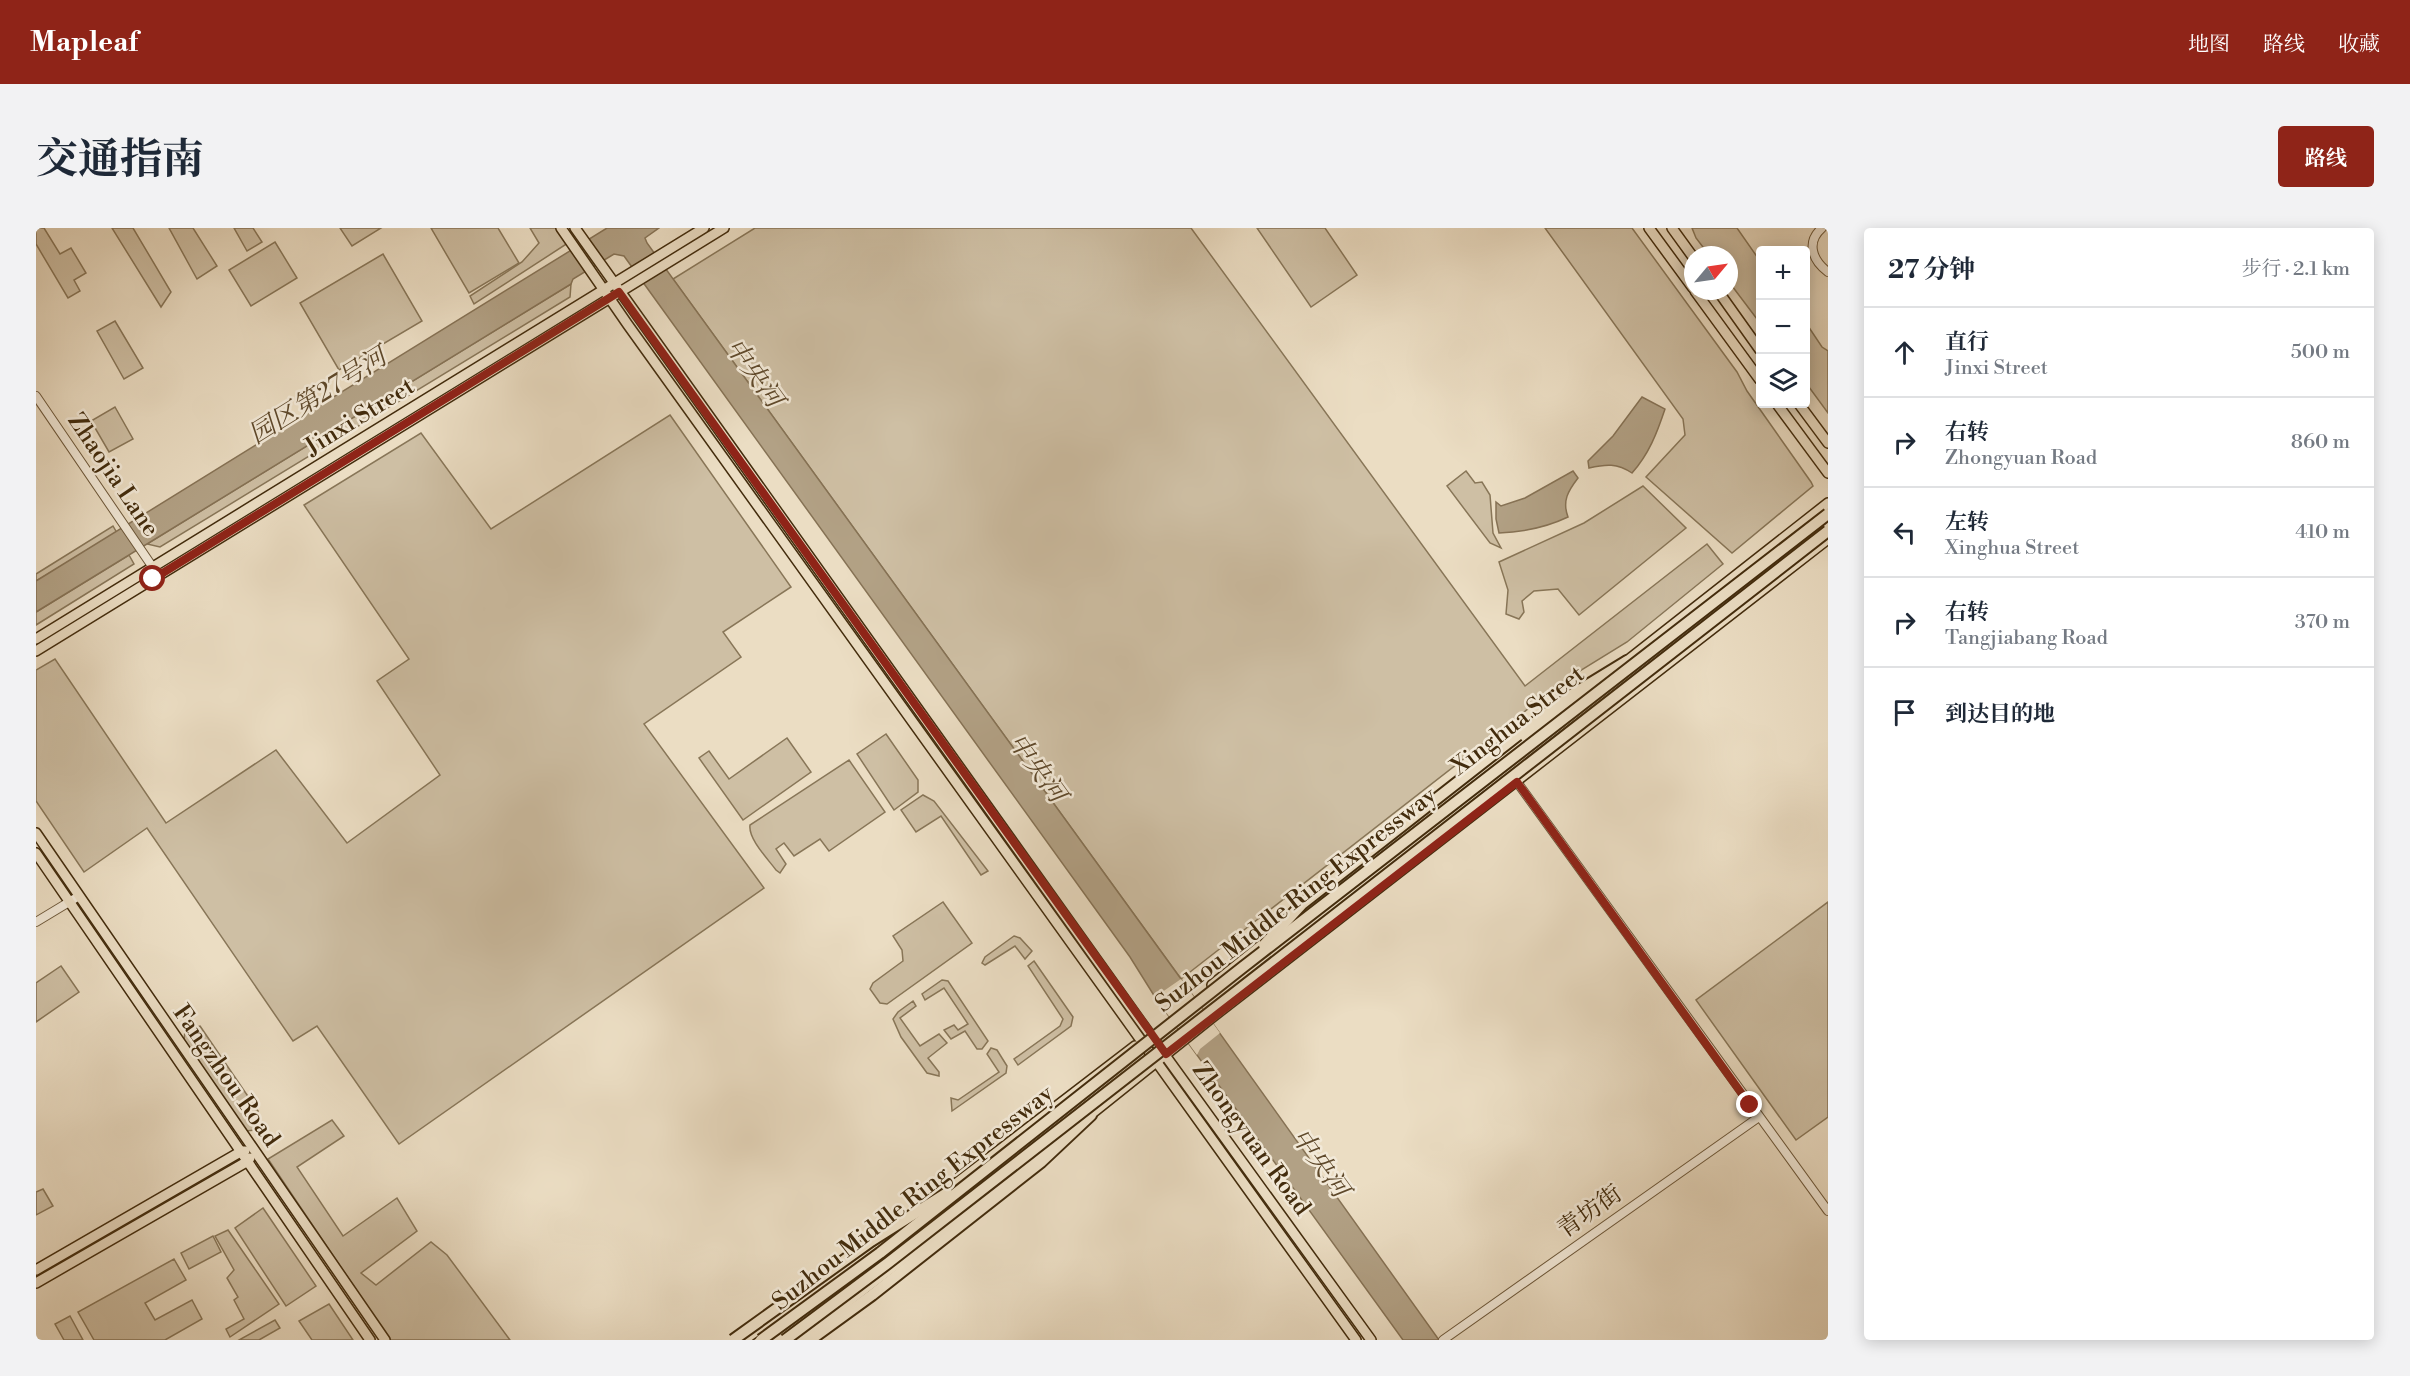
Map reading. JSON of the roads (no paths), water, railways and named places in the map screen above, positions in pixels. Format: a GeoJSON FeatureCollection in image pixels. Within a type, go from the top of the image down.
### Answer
{"type":"FeatureCollection","features":[{"type":"Feature","properties":{"kind":"highway","name":"Suzhou Middle Ring Expressway"},"geometry":{"type":"LineString","coordinates":[[761,1340],[880,1253],[1243,967],[1828,514]]}},
{"type":"Feature","properties":{"kind":"highway","name":"Suzhou Middle Ring Expressway"},"geometry":{"type":"LineString","coordinates":[[785,1340],[888,1263],[1828,531]]}},
{"type":"Feature","properties":{"kind":"highway"},"geometry":{"type":"LineString","coordinates":[[1243,967],[1302,904],[1572,694],[1627,661]]}},
{"type":"Feature","properties":{"kind":"highway"},"geometry":{"type":"LineString","coordinates":[[810,1340],[1041,1162],[1091,1115]]}},
{"type":"Feature","properties":{"kind":"highway"},"geometry":{"type":"LineString","coordinates":[[732,1340],[907,1217],[979,1175]]}},
{"type":"Feature","properties":{"kind":"main road","name":"Zhongyuan Road"},"geometry":{"type":"LineString","coordinates":[[561,228],[1356,1340]]}},
{"type":"Feature","properties":{"kind":"main road","name":"Zhongyuan Road"},"geometry":{"type":"LineString","coordinates":[[575,228],[1371,1340]]}},
{"type":"Feature","properties":{"kind":"main road","name":"Jinxi Street"},"geometry":{"type":"LineString","coordinates":[[36,639],[704,228]]}},
{"type":"Feature","properties":{"kind":"main road","name":"Jinxi Street"},"geometry":{"type":"LineString","coordinates":[[36,651],[724,228]]}},
{"type":"Feature","properties":{"kind":"main road"},"geometry":{"type":"LineString","coordinates":[[1648,228],[1684,276]]}},
{"type":"Feature","properties":{"kind":"main road"},"geometry":{"type":"LineString","coordinates":[[1672,228],[1685,246]]}},
{"type":"Feature","properties":{"kind":"main road"},"geometry":{"type":"LineString","coordinates":[[1702,300],[1756,373]]}},
{"type":"Feature","properties":{"kind":"main road"},"geometry":{"type":"LineString","coordinates":[[1725,300],[1756,343]]}},
{"type":"Feature","properties":{"kind":"main road"},"geometry":{"type":"LineString","coordinates":[[1780,408],[1828,473]]}},
{"type":"Feature","properties":{"kind":"main road"},"geometry":{"type":"LineString","coordinates":[[1802,408],[1828,443]]}},
{"type":"Feature","properties":{"kind":"main road","name":"Xinghua Street"},"geometry":{"type":"LineString","coordinates":[[744,1340],[875,1245],[1171,1018],[1307,908],[1828,503]]}},
{"type":"Feature","properties":{"kind":"main road"},"geometry":{"type":"LineString","coordinates":[[1722,622],[1742,589],[1828,522]]}},
{"type":"Feature","properties":{"kind":"main road"},"geometry":{"type":"LineString","coordinates":[[1797,563],[1816,532]]}},
{"type":"Feature","properties":{"kind":"main road","name":"Xinghua Street"},"geometry":{"type":"LineString","coordinates":[[798,1340],[1091,1115],[1210,1019],[1828,539]]}},
{"type":"Feature","properties":{"kind":"main road","name":"Fangzhou Road"},"geometry":{"type":"LineString","coordinates":[[36,833],[385,1340]]}},
{"type":"Feature","properties":{"kind":"main road","name":"Fangzhou Road"},"geometry":{"type":"LineString","coordinates":[[36,853],[370,1340]]}},
{"type":"Feature","properties":{"kind":"main road"},"geometry":{"type":"LineString","coordinates":[[36,1270],[242,1151],[254,1150]]}},
{"type":"Feature","properties":{"kind":"main road"},"geometry":{"type":"LineString","coordinates":[[36,1283],[248,1161],[254,1150]]}},
{"type":"Feature","properties":{"kind":"street"},"geometry":{"type":"LineString","coordinates":[[1822,228],[1814,238],[1812,246],[1817,261],[1828,272]]}},
{"type":"Feature","properties":{"kind":"street","name":"Zhaojia Lane"},"geometry":{"type":"LineString","coordinates":[[36,396],[158,576]]}},
{"type":"Feature","properties":{"kind":"street"},"geometry":{"type":"LineString","coordinates":[[1517,782],[1828,1211]]}},
{"type":"Feature","properties":{"kind":"street"},"geometry":{"type":"LineString","coordinates":[[36,922],[79,896]]}},
{"type":"Feature","properties":{"kind":"street","name":"青坊街"},"geometry":{"type":"LineString","coordinates":[[1444,1340],[1760,1117]]}},
{"type":"Feature","properties":{"kind":"water label","name":"中央河"},"geometry":{"type":"Point","coordinates":[754,373]}},
{"type":"Feature","properties":{"kind":"water label","name":"园区第27号河"},"geometry":{"type":"Point","coordinates":[318,396]}},
{"type":"Feature","properties":{"kind":"water label","name":"中央河"},"geometry":{"type":"Point","coordinates":[1037,768]}},
{"type":"Feature","properties":{"kind":"water label","name":"中央河"},"geometry":{"type":"Point","coordinates":[1320,1163]}}]}
